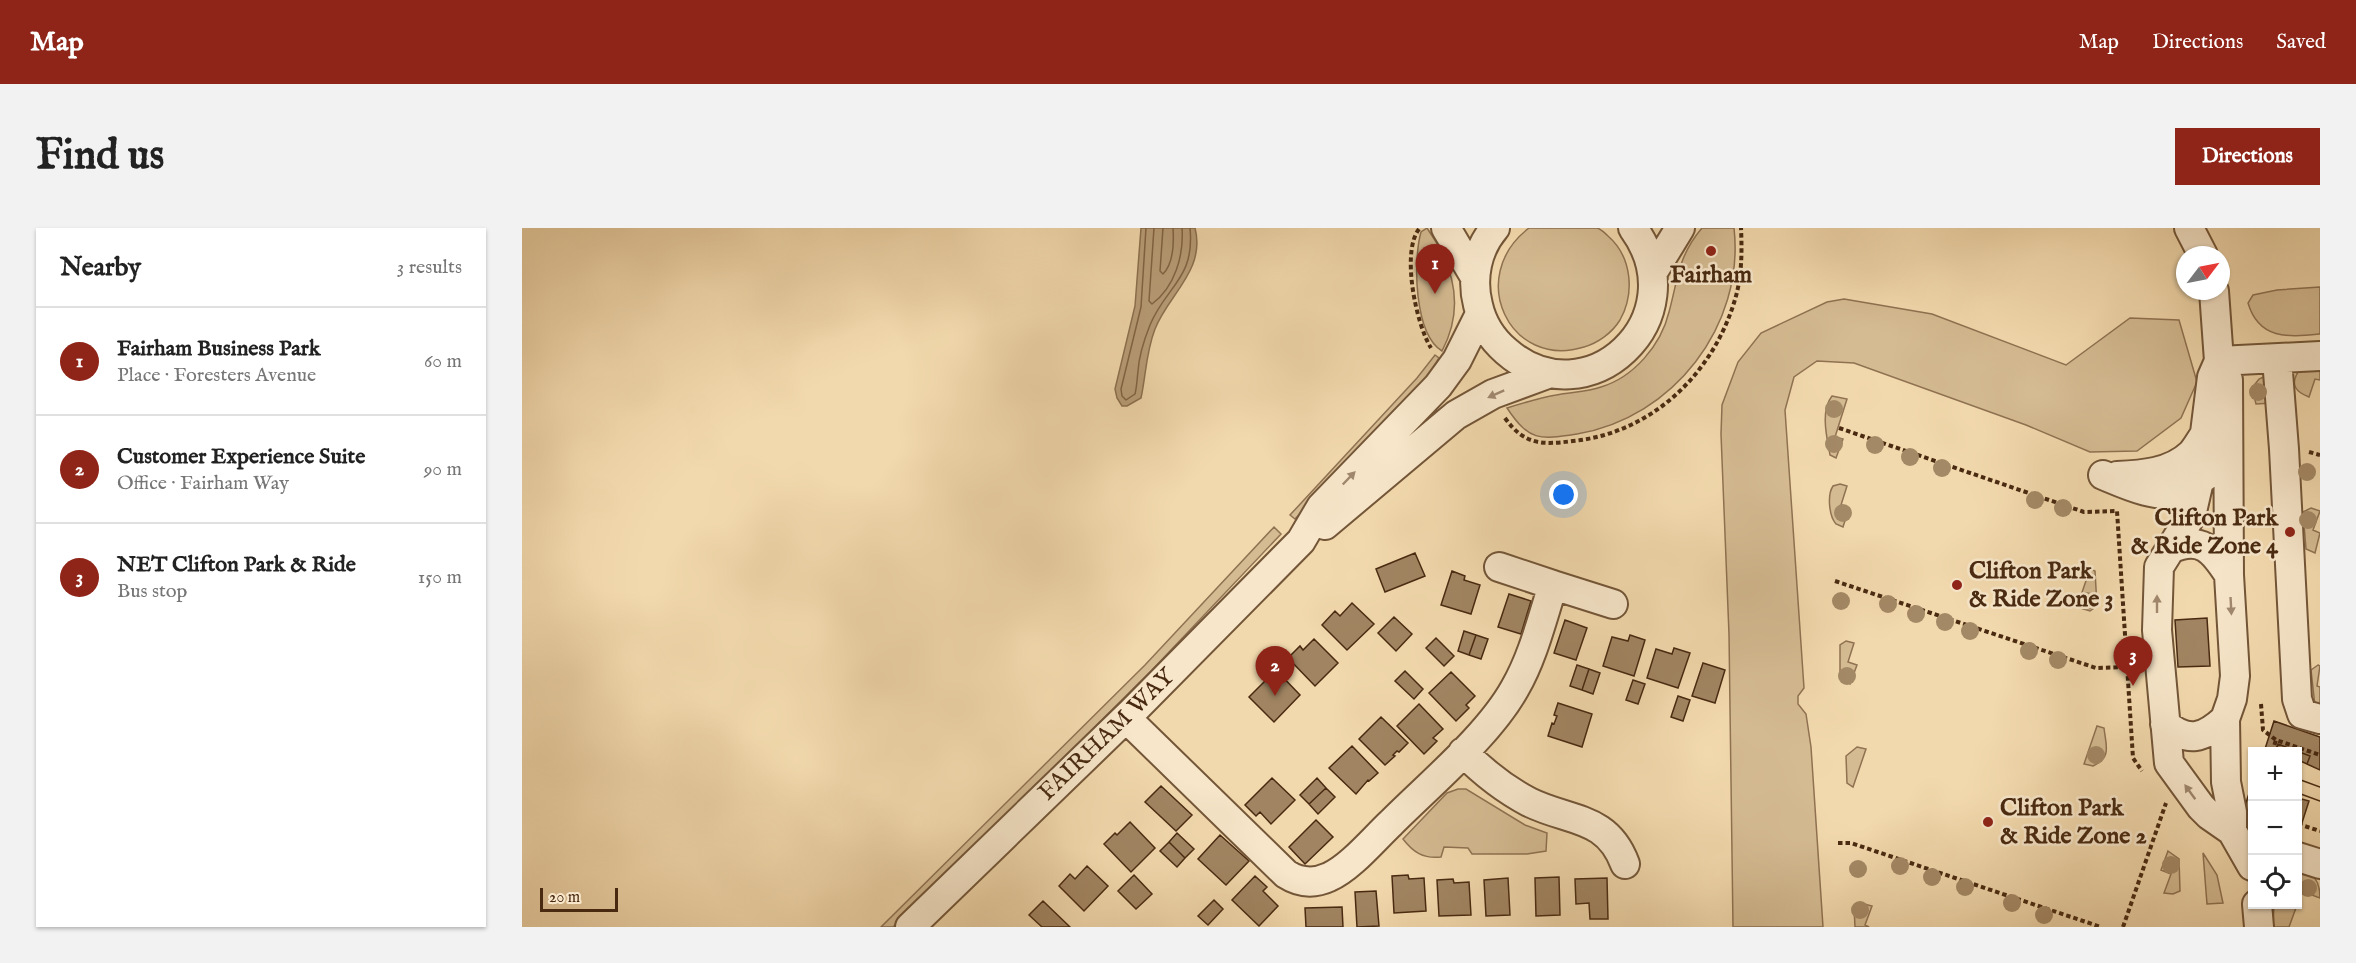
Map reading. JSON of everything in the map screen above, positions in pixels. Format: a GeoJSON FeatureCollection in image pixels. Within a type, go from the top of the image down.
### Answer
{"type":"FeatureCollection","features":[{"type":"Feature","properties":{"kind":"street"},"geometry":{"type":"LineString","coordinates":[[1446,228],[1475,277]]}},
{"type":"Feature","properties":{"kind":"street"},"geometry":{"type":"LineString","coordinates":[[1496,228],[1479,255],[1475,277],[1475,296],[1488,331],[1500,347],[1515,359],[1532,368],[1550,373],[1567,374],[1584,372],[1607,363],[1627,349],[1638,336],[1652,305],[1653,272],[1648,255],[1633,228]]}},
{"type":"Feature","properties":{"kind":"street"},"geometry":{"type":"LineString","coordinates":[[1653,272],[1680,228]]}},
{"type":"Feature","properties":{"kind":"street"},"geometry":{"type":"LineString","coordinates":[[2189,228],[2198,246]]}},
{"type":"Feature","properties":{"kind":"street"},"geometry":{"type":"LineString","coordinates":[[2204,228],[2207,246]]}},
{"type":"Feature","properties":{"kind":"street"},"geometry":{"type":"LineString","coordinates":[[2215,300],[2219,362],[2228,380],[2217,438],[2199,481],[2192,516],[2159,567],[2157,630],[2169,763],[2209,815],[2232,831],[2248,858]]}},
{"type":"Feature","properties":{"kind":"street","name":"FAIRHAM WAY"},"geometry":{"type":"LineString","coordinates":[[1301,541],[1321,507],[1438,386],[1457,360],[1480,314]]}},
{"type":"Feature","properties":{"kind":"street"},"geometry":{"type":"LineString","coordinates":[[2219,362],[2320,356]]}},
{"type":"Feature","properties":{"kind":"street"},"geometry":{"type":"LineString","coordinates":[[2277,359],[2297,699],[2302,714],[2320,719]]}},
{"type":"Feature","properties":{"kind":"street","name":"FAIRHAM WAY"},"geometry":{"type":"LineString","coordinates":[[910,927],[1126,718],[1301,541],[1331,521],[1456,416],[1493,394],[1550,373]]}},
{"type":"Feature","properties":{"kind":"street"},"geometry":{"type":"LineString","coordinates":[[2199,481],[2182,492],[2154,493],[2105,476],[2141,475],[2177,464],[2217,438]]}},
{"type":"Feature","properties":{"kind":"street"},"geometry":{"type":"LineString","coordinates":[[2217,438],[2235,676],[2232,699],[2225,719],[2226,782],[2232,812],[2232,831]]}},
{"type":"Feature","properties":{"kind":"street"},"geometry":{"type":"LineString","coordinates":[[2170,549],[2183,543],[2205,546],[2216,555],[2229,575]]}},
{"type":"Feature","properties":{"kind":"street"},"geometry":{"type":"LineString","coordinates":[[1499,567],[1613,604]]}},
{"type":"Feature","properties":{"kind":"street"},"geometry":{"type":"LineString","coordinates":[[1126,718],[1279,868],[1293,878],[1310,882],[1331,877],[1343,869],[1463,752],[1515,688],[1529,658],[1553,585]]}},
{"type":"Feature","properties":{"kind":"street"},"geometry":{"type":"LineString","coordinates":[[2165,724],[2178,735],[2190,737],[2214,728],[2225,719]]}},
{"type":"Feature","properties":{"kind":"street"},"geometry":{"type":"LineString","coordinates":[[1463,752],[1479,769],[1514,794],[1603,830],[1614,842],[1625,864]]}},
{"type":"Feature","properties":{"kind":"street"},"geometry":{"type":"LineString","coordinates":[[2302,858],[2320,864]]}},
{"type":"Feature","properties":{"kind":"street"},"geometry":{"type":"LineString","coordinates":[[2257,909],[2259,927]]}},
{"type":"Feature","properties":{"kind":"path"},"geometry":{"type":"LineString","coordinates":[[1503,415],[1512,428],[1525,439],[1534,442],[1560,443],[1588,440],[1627,427],[1669,402],[1696,375],[1721,335],[1736,295],[1741,264],[1741,228]]}},
{"type":"Feature","properties":{"kind":"path"},"geometry":{"type":"LineString","coordinates":[[1839,429],[2084,512],[2117,511],[2133,758],[2146,775]]}},
{"type":"Feature","properties":{"kind":"path"},"geometry":{"type":"LineString","coordinates":[[1835,581],[2096,669],[2126,667]]}},
{"type":"Feature","properties":{"kind":"path"},"geometry":{"type":"LineString","coordinates":[[2274,747],[2276,740]]}},
{"type":"Feature","properties":{"kind":"path"},"geometry":{"type":"LineString","coordinates":[[2123,927],[2166,802],[2170,809]]}},
{"type":"Feature","properties":{"kind":"path"},"geometry":{"type":"LineString","coordinates":[[2302,825],[2320,831]]}},
{"type":"Feature","properties":{"kind":"path"},"geometry":{"type":"LineString","coordinates":[[1838,843],[1851,843],[2101,927]]}},
{"type":"Feature","properties":{"kind":"shaded area"},"geometry":{"type":"Polygon","coordinates":[[[1427,228],[1444,257],[1453,288],[1453,319],[1442,351],[1433,342],[1426,329],[1418,296],[1418,244],[1421,232],[1427,228]]]}},
{"type":"Feature","properties":{"kind":"shaded area"},"geometry":{"type":"Polygon","coordinates":[[[1529,228],[1597,228],[1608,236],[1622,254],[1629,276],[1625,310],[1613,329],[1599,340],[1584,347],[1558,350],[1535,345],[1517,332],[1505,314],[1499,293],[1500,270],[1510,248],[1529,228]]]}},
{"type":"Feature","properties":{"kind":"shaded area"},"geometry":{"type":"Polygon","coordinates":[[[1702,228],[1734,228],[1734,264],[1728,299],[1714,332],[1696,362],[1672,388],[1644,409],[1612,425],[1577,434],[1553,437],[1536,436],[1522,427],[1507,408],[1543,398],[1601,387],[1635,368],[1653,348],[1660,336],[1669,312],[1683,258],[1702,228]]]}},
{"type":"Feature","properties":{"kind":"shaded area"},"geometry":{"type":"Polygon","coordinates":[[[2320,287],[2320,334],[2297,336],[2276,334],[2259,324],[2248,303],[2253,295],[2277,290],[2320,287]]]}},
{"type":"Feature","properties":{"kind":"shaded area"},"geometry":{"type":"Polygon","coordinates":[[[1844,299],[1932,314],[2066,365],[2130,318],[2179,320],[2197,382],[2181,418],[2137,451],[2090,452],[2026,425],[1854,363],[1817,361],[1794,377],[1785,410],[1804,688],[1798,696],[1798,704],[1806,714],[1811,747],[1823,927],[1733,927],[1729,634],[1721,434],[1722,405],[1738,362],[1761,333],[1827,302],[1844,299]]]}},
{"type":"Feature","properties":{"kind":"shaded area"},"geometry":{"type":"Polygon","coordinates":[[[1435,355],[1439,358],[1430,373],[1295,519],[1290,515],[1417,378],[1435,355]]]}},
{"type":"Feature","properties":{"kind":"shaded area"},"geometry":{"type":"Polygon","coordinates":[[[2320,364],[2320,380],[2315,379],[2309,397],[2296,388],[2296,377],[2298,372],[2320,364]]]}},
{"type":"Feature","properties":{"kind":"shaded area"},"geometry":{"type":"Polygon","coordinates":[[[2270,374],[2272,403],[2256,404],[2252,388],[2259,379],[2270,374]]]}},
{"type":"Feature","properties":{"kind":"shaded area"},"geometry":{"type":"Polygon","coordinates":[[[1832,396],[1847,399],[1835,437],[1843,439],[1836,458],[1830,455],[1825,425],[1826,409],[1832,396]]]}},
{"type":"Feature","properties":{"kind":"shaded area"},"geometry":{"type":"Polygon","coordinates":[[[1840,484],[1847,486],[1841,505],[1849,508],[1843,527],[1836,524],[1830,505],[1831,490],[1833,486],[1840,484]]]}},
{"type":"Feature","properties":{"kind":"shaded area"},"geometry":{"type":"Polygon","coordinates":[[[2311,508],[2320,511],[2313,530],[2320,533],[2315,553],[2306,549],[2303,512],[2311,508]]]}},
{"type":"Feature","properties":{"kind":"shaded area"},"geometry":{"type":"Polygon","coordinates":[[[1274,527],[1281,534],[1151,671],[893,927],[881,927],[1145,665],[1274,527]]]}},
{"type":"Feature","properties":{"kind":"shaded area"},"geometry":{"type":"Polygon","coordinates":[[[2090,569],[2095,571],[2097,606],[2090,611],[2077,607],[2090,569]]]}},
{"type":"Feature","properties":{"kind":"shaded area"},"geometry":{"type":"Polygon","coordinates":[[[1846,641],[1854,643],[1848,662],[1857,665],[1850,684],[1840,675],[1840,645],[1846,641]]]}},
{"type":"Feature","properties":{"kind":"shaded area"},"geometry":{"type":"Polygon","coordinates":[[[2320,666],[2317,686],[2320,687],[2320,706],[2315,706],[2311,670],[2320,666]]]}},
{"type":"Feature","properties":{"kind":"shaded area"},"geometry":{"type":"Polygon","coordinates":[[[2097,726],[2104,728],[2106,750],[2103,759],[2093,766],[2084,764],[2097,726]]]}},
{"type":"Feature","properties":{"kind":"shaded area"},"geometry":{"type":"Polygon","coordinates":[[[1857,747],[1866,749],[1853,787],[1847,783],[1846,756],[1857,747]]]}},
{"type":"Feature","properties":{"kind":"shaded area"},"geometry":{"type":"Polygon","coordinates":[[[1466,789],[1525,825],[1547,833],[1546,851],[1527,854],[1472,854],[1468,848],[1444,847],[1441,857],[1435,857],[1424,856],[1415,851],[1403,839],[1447,793],[1466,789]]]}},
{"type":"Feature","properties":{"kind":"shaded area"},"geometry":{"type":"Polygon","coordinates":[[[2168,851],[2179,859],[2180,891],[2173,894],[2164,893],[2171,874],[2161,870],[2168,851]]]}},
{"type":"Feature","properties":{"kind":"shaded area"},"geometry":{"type":"Polygon","coordinates":[[[2203,853],[2217,875],[2223,903],[2207,904],[2203,853]]]}},
{"type":"Feature","properties":{"kind":"shaded area"},"geometry":{"type":"Polygon","coordinates":[[[2302,871],[2312,875],[2317,882],[2320,898],[2302,891],[2302,871]]]}},
{"type":"Feature","properties":{"kind":"shaded area"},"geometry":{"type":"Polygon","coordinates":[[[1860,903],[1872,906],[1865,925],[1869,927],[1855,927],[1854,906],[1860,903]]]}},
{"type":"Feature","properties":{"kind":"shaded area"},"geometry":{"type":"Polygon","coordinates":[[[2274,909],[2296,909],[2289,927],[2273,927],[2274,909]]]}},
{"type":"Feature","properties":{"kind":"water"},"geometry":{"type":"Polygon","coordinates":[[[1141,228],[1195,228],[1197,243],[1191,269],[1155,329],[1141,398],[1127,406],[1122,406],[1115,389],[1135,306],[1141,228]]]}},
{"type":"Feature","properties":{"kind":"building"},"geometry":{"type":"Polygon","coordinates":[[[1415,553],[1425,576],[1385,592],[1376,569],[1415,553]]]}},
{"type":"Feature","properties":{"kind":"building"},"geometry":{"type":"Polygon","coordinates":[[[1452,571],[1465,576],[1464,580],[1480,585],[1471,614],[1441,605],[1452,571]]]}},
{"type":"Feature","properties":{"kind":"building"},"geometry":{"type":"Polygon","coordinates":[[[1509,594],[1531,601],[1521,634],[1498,627],[1509,594]]]}},
{"type":"Feature","properties":{"kind":"building"},"geometry":{"type":"Polygon","coordinates":[[[1352,603],[1374,624],[1347,650],[1322,625],[1335,611],[1340,616],[1352,603]]]}},
{"type":"Feature","properties":{"kind":"building"},"geometry":{"type":"Polygon","coordinates":[[[1394,617],[1412,634],[1396,651],[1378,633],[1394,617]]]}},
{"type":"Feature","properties":{"kind":"building"},"geometry":{"type":"Polygon","coordinates":[[[2207,618],[2210,666],[2178,667],[2175,620],[2207,618]]]}},
{"type":"Feature","properties":{"kind":"building"},"geometry":{"type":"Polygon","coordinates":[[[1565,620],[1587,628],[1576,660],[1554,653],[1565,620]]]}},
{"type":"Feature","properties":{"kind":"building"},"geometry":{"type":"Polygon","coordinates":[[[1464,631],[1476,635],[1469,655],[1458,651],[1464,631]]]}},
{"type":"Feature","properties":{"kind":"building"},"geometry":{"type":"Polygon","coordinates":[[[1476,635],[1488,639],[1481,659],[1469,655],[1476,635]]]}},
{"type":"Feature","properties":{"kind":"building"},"geometry":{"type":"Polygon","coordinates":[[[1630,635],[1645,640],[1634,676],[1603,666],[1612,637],[1628,641],[1630,635]]]}},
{"type":"Feature","properties":{"kind":"building"},"geometry":{"type":"Polygon","coordinates":[[[1436,638],[1454,656],[1444,666],[1426,648],[1436,638]]]}},
{"type":"Feature","properties":{"kind":"building"},"geometry":{"type":"Polygon","coordinates":[[[1314,639],[1338,663],[1315,686],[1288,658],[1300,646],[1303,650],[1314,639]]]}},
{"type":"Feature","properties":{"kind":"building"},"geometry":{"type":"Polygon","coordinates":[[[1674,648],[1690,653],[1678,688],[1647,678],[1656,649],[1672,654],[1674,648]]]}},
{"type":"Feature","properties":{"kind":"building"},"geometry":{"type":"Polygon","coordinates":[[[1703,663],[1725,670],[1715,703],[1692,696],[1703,663]]]}},
{"type":"Feature","properties":{"kind":"building"},"geometry":{"type":"Polygon","coordinates":[[[1577,665],[1589,669],[1582,690],[1570,686],[1577,665]]]}},
{"type":"Feature","properties":{"kind":"building"},"geometry":{"type":"Polygon","coordinates":[[[1589,669],[1600,673],[1593,694],[1582,690],[1589,669]]]}},
{"type":"Feature","properties":{"kind":"building"},"geometry":{"type":"Polygon","coordinates":[[[1276,670],[1300,695],[1274,722],[1249,697],[1276,670]]]}},
{"type":"Feature","properties":{"kind":"building"},"geometry":{"type":"Polygon","coordinates":[[[1405,671],[1423,689],[1414,699],[1395,681],[1405,671]]]}},
{"type":"Feature","properties":{"kind":"building"},"geometry":{"type":"Polygon","coordinates":[[[1451,672],[1475,696],[1466,705],[1469,708],[1456,721],[1429,693],[1451,672]]]}},
{"type":"Feature","properties":{"kind":"building"},"geometry":{"type":"Polygon","coordinates":[[[1633,680],[1645,684],[1638,704],[1626,700],[1633,680]]]}},
{"type":"Feature","properties":{"kind":"building"},"geometry":{"type":"Polygon","coordinates":[[[1678,696],[1690,700],[1683,721],[1671,717],[1678,696]]]}},
{"type":"Feature","properties":{"kind":"building"},"geometry":{"type":"Polygon","coordinates":[[[1558,703],[1592,714],[1582,747],[1548,736],[1557,716],[1554,715],[1558,703]]]}},
{"type":"Feature","properties":{"kind":"building"},"geometry":{"type":"Polygon","coordinates":[[[1419,704],[1443,729],[1433,738],[1437,741],[1424,754],[1397,726],[1419,704]]]}},
{"type":"Feature","properties":{"kind":"building"},"geometry":{"type":"Polygon","coordinates":[[[1381,717],[1408,743],[1399,752],[1397,751],[1385,765],[1359,739],[1381,717]]]}},
{"type":"Feature","properties":{"kind":"building"},"geometry":{"type":"Polygon","coordinates":[[[2274,721],[2320,737],[2320,770],[2307,764],[2310,756],[2302,753],[2302,747],[2286,747],[2278,744],[2277,747],[2266,747],[2274,721]]]}},
{"type":"Feature","properties":{"kind":"building"},"geometry":{"type":"Polygon","coordinates":[[[1352,746],[1378,773],[1368,780],[1356,794],[1329,768],[1352,746]]]}},
{"type":"Feature","properties":{"kind":"building"},"geometry":{"type":"Polygon","coordinates":[[[2302,753],[2310,756],[2307,764],[2302,762],[2302,753]]]}},
{"type":"Feature","properties":{"kind":"building"},"geometry":{"type":"Polygon","coordinates":[[[1272,778],[1295,800],[1271,824],[1260,812],[1256,816],[1245,805],[1272,778]]]}},
{"type":"Feature","properties":{"kind":"building"},"geometry":{"type":"Polygon","coordinates":[[[1317,778],[1326,788],[1309,804],[1300,795],[1317,778]]]}},
{"type":"Feature","properties":{"kind":"building"},"geometry":{"type":"Polygon","coordinates":[[[1161,786],[1192,815],[1176,831],[1145,802],[1161,786]]]}},
{"type":"Feature","properties":{"kind":"building"},"geometry":{"type":"Polygon","coordinates":[[[1326,788],[1335,797],[1318,814],[1309,804],[1326,788]]]}},
{"type":"Feature","properties":{"kind":"building"},"geometry":{"type":"Polygon","coordinates":[[[2248,796],[2248,810],[2244,809],[2248,796]]]}},
{"type":"Feature","properties":{"kind":"building"},"geometry":{"type":"Polygon","coordinates":[[[2302,799],[2309,801],[2302,823],[2302,799]]]}},
{"type":"Feature","properties":{"kind":"building"},"geometry":{"type":"Polygon","coordinates":[[[1316,820],[1333,837],[1305,864],[1289,847],[1316,820]]]}},
{"type":"Feature","properties":{"kind":"building"},"geometry":{"type":"Polygon","coordinates":[[[1130,822],[1155,848],[1131,872],[1104,844],[1130,822]]]}},
{"type":"Feature","properties":{"kind":"building"},"geometry":{"type":"Polygon","coordinates":[[[1177,833],[1194,849],[1185,858],[1169,842],[1177,833]]]}},
{"type":"Feature","properties":{"kind":"building"},"geometry":{"type":"Polygon","coordinates":[[[1220,835],[1249,861],[1226,885],[1198,859],[1220,835]]]}},
{"type":"Feature","properties":{"kind":"building"},"geometry":{"type":"Polygon","coordinates":[[[1169,842],[1185,858],[1177,867],[1160,851],[1169,842]]]}},
{"type":"Feature","properties":{"kind":"building"},"geometry":{"type":"Polygon","coordinates":[[[1087,866],[1108,886],[1084,911],[1059,886],[1070,874],[1075,879],[1087,866]]]}},
{"type":"Feature","properties":{"kind":"building"},"geometry":{"type":"Polygon","coordinates":[[[1134,875],[1152,894],[1136,909],[1118,891],[1134,875]]]}},
{"type":"Feature","properties":{"kind":"building"},"geometry":{"type":"Polygon","coordinates":[[[1408,875],[1409,879],[1424,878],[1426,911],[1394,913],[1392,876],[1408,875]]]}},
{"type":"Feature","properties":{"kind":"building"},"geometry":{"type":"Polygon","coordinates":[[[1255,876],[1267,887],[1263,891],[1278,906],[1259,926],[1232,900],[1255,876]]]}},
{"type":"Feature","properties":{"kind":"building"},"geometry":{"type":"Polygon","coordinates":[[[1559,877],[1560,915],[1536,916],[1535,878],[1559,877]]]}},
{"type":"Feature","properties":{"kind":"building"},"geometry":{"type":"Polygon","coordinates":[[[1508,878],[1510,915],[1486,916],[1484,880],[1508,878]]]}},
{"type":"Feature","properties":{"kind":"building"},"geometry":{"type":"Polygon","coordinates":[[[1607,878],[1608,919],[1590,919],[1589,903],[1576,904],[1575,879],[1607,878]]]}},
{"type":"Feature","properties":{"kind":"building"},"geometry":{"type":"Polygon","coordinates":[[[1453,879],[1454,883],[1469,882],[1471,915],[1439,916],[1437,880],[1453,879]]]}},
{"type":"Feature","properties":{"kind":"building"},"geometry":{"type":"Polygon","coordinates":[[[1376,891],[1379,926],[1357,927],[1355,892],[1376,891]]]}},
{"type":"Feature","properties":{"kind":"building"},"geometry":{"type":"Polygon","coordinates":[[[1214,900],[1223,909],[1208,925],[1198,916],[1214,900]]]}},
{"type":"Feature","properties":{"kind":"building"},"geometry":{"type":"Polygon","coordinates":[[[1043,901],[1070,927],[1042,927],[1029,915],[1043,901]]]}},
{"type":"Feature","properties":{"kind":"building"},"geometry":{"type":"Polygon","coordinates":[[[1342,907],[1343,927],[1306,927],[1305,908],[1342,907]]]}},
{"type":"Feature","properties":{"kind":"tram line"},"geometry":{"type":"LineString","coordinates":[[2302,780],[2320,787]]}},
{"type":"Feature","properties":{"kind":"tram line"},"geometry":{"type":"LineString","coordinates":[[2302,794],[2320,801]]}},
{"type":"Feature","properties":{"kind":"place","name":"Fairham"},"geometry":{"type":"Point","coordinates":[1711,251]}},
{"type":"Feature","properties":{"kind":"place","name":"Fairham Business Park"},"geometry":{"type":"Point","coordinates":[1435,294]}},
{"type":"Feature","properties":{"kind":"place","name":"Clifton Park & Ride Zone 4"},"geometry":{"type":"Point","coordinates":[2290,532]}},
{"type":"Feature","properties":{"kind":"place","name":"Clifton Park & Ride Zone 3"},"geometry":{"type":"Point","coordinates":[1957,585]}},
{"type":"Feature","properties":{"kind":"place","name":"NET Clifton Park & Ride"},"geometry":{"type":"Point","coordinates":[2133,686]}},
{"type":"Feature","properties":{"kind":"place","name":"Customer Experience Suite"},"geometry":{"type":"Point","coordinates":[1275,696]}},
{"type":"Feature","properties":{"kind":"place","name":"Clifton Park & Ride Zone 2"},"geometry":{"type":"Point","coordinates":[1988,822]}}]}
